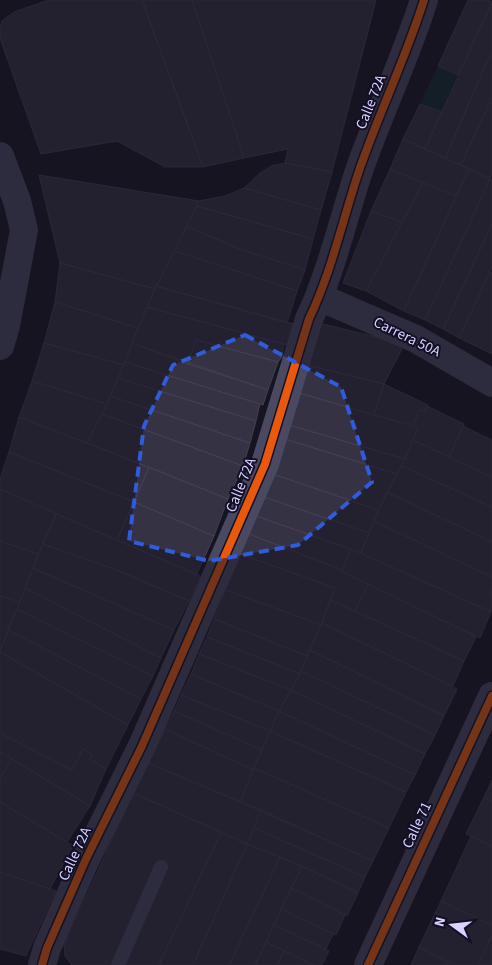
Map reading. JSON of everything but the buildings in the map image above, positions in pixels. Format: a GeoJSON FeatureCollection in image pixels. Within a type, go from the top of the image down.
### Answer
{"type":"FeatureCollection","features":[{"type":"Feature","properties":{"kind":"street","name":"Calle 72A"},"geometry":{"type":"LineString","coordinates":[[42,965],[47,948],[86,859],[142,746],[265,464],[309,319],[319,297],[361,166],[411,42],[424,0]]}},
{"type":"Feature","properties":{"kind":"street"},"geometry":{"type":"LineString","coordinates":[[0,156],[17,201],[24,230],[6,326],[0,346]]}},
{"type":"Feature","properties":{"kind":"street","name":"Carrera 50A"},"geometry":{"type":"LineString","coordinates":[[319,297],[416,339],[492,383]]}},
{"type":"Feature","properties":{"kind":"street","name":"Calle 71"},"geometry":{"type":"LineString","coordinates":[[368,965],[492,696]]}},
{"type":"Feature","properties":{"kind":"lane"},"geometry":{"type":"LineString","coordinates":[[118,965],[161,867]]}},
{"type":"Feature","properties":{"kind":"highlighted area"},"geometry":{"type":"Polygon","coordinates":[[[245,335],[341,387],[372,482],[298,545],[209,561],[129,541],[144,426],[173,365],[245,335]]]}},
{"type":"Feature","properties":{"kind":"green space"},"geometry":{"type":"Polygon","coordinates":[[[438,66],[458,75],[442,112],[420,104],[438,66]]]}},
{"type":"Feature","properties":{"kind":"cycle path"},"geometry":{"type":"LineString","coordinates":[[42,965],[47,948],[86,859],[142,746],[265,464],[309,319],[331,263],[360,168],[424,0]]}},
{"type":"Feature","properties":{"kind":"cycle path"},"geometry":{"type":"LineString","coordinates":[[368,965],[492,696]]}}]}
